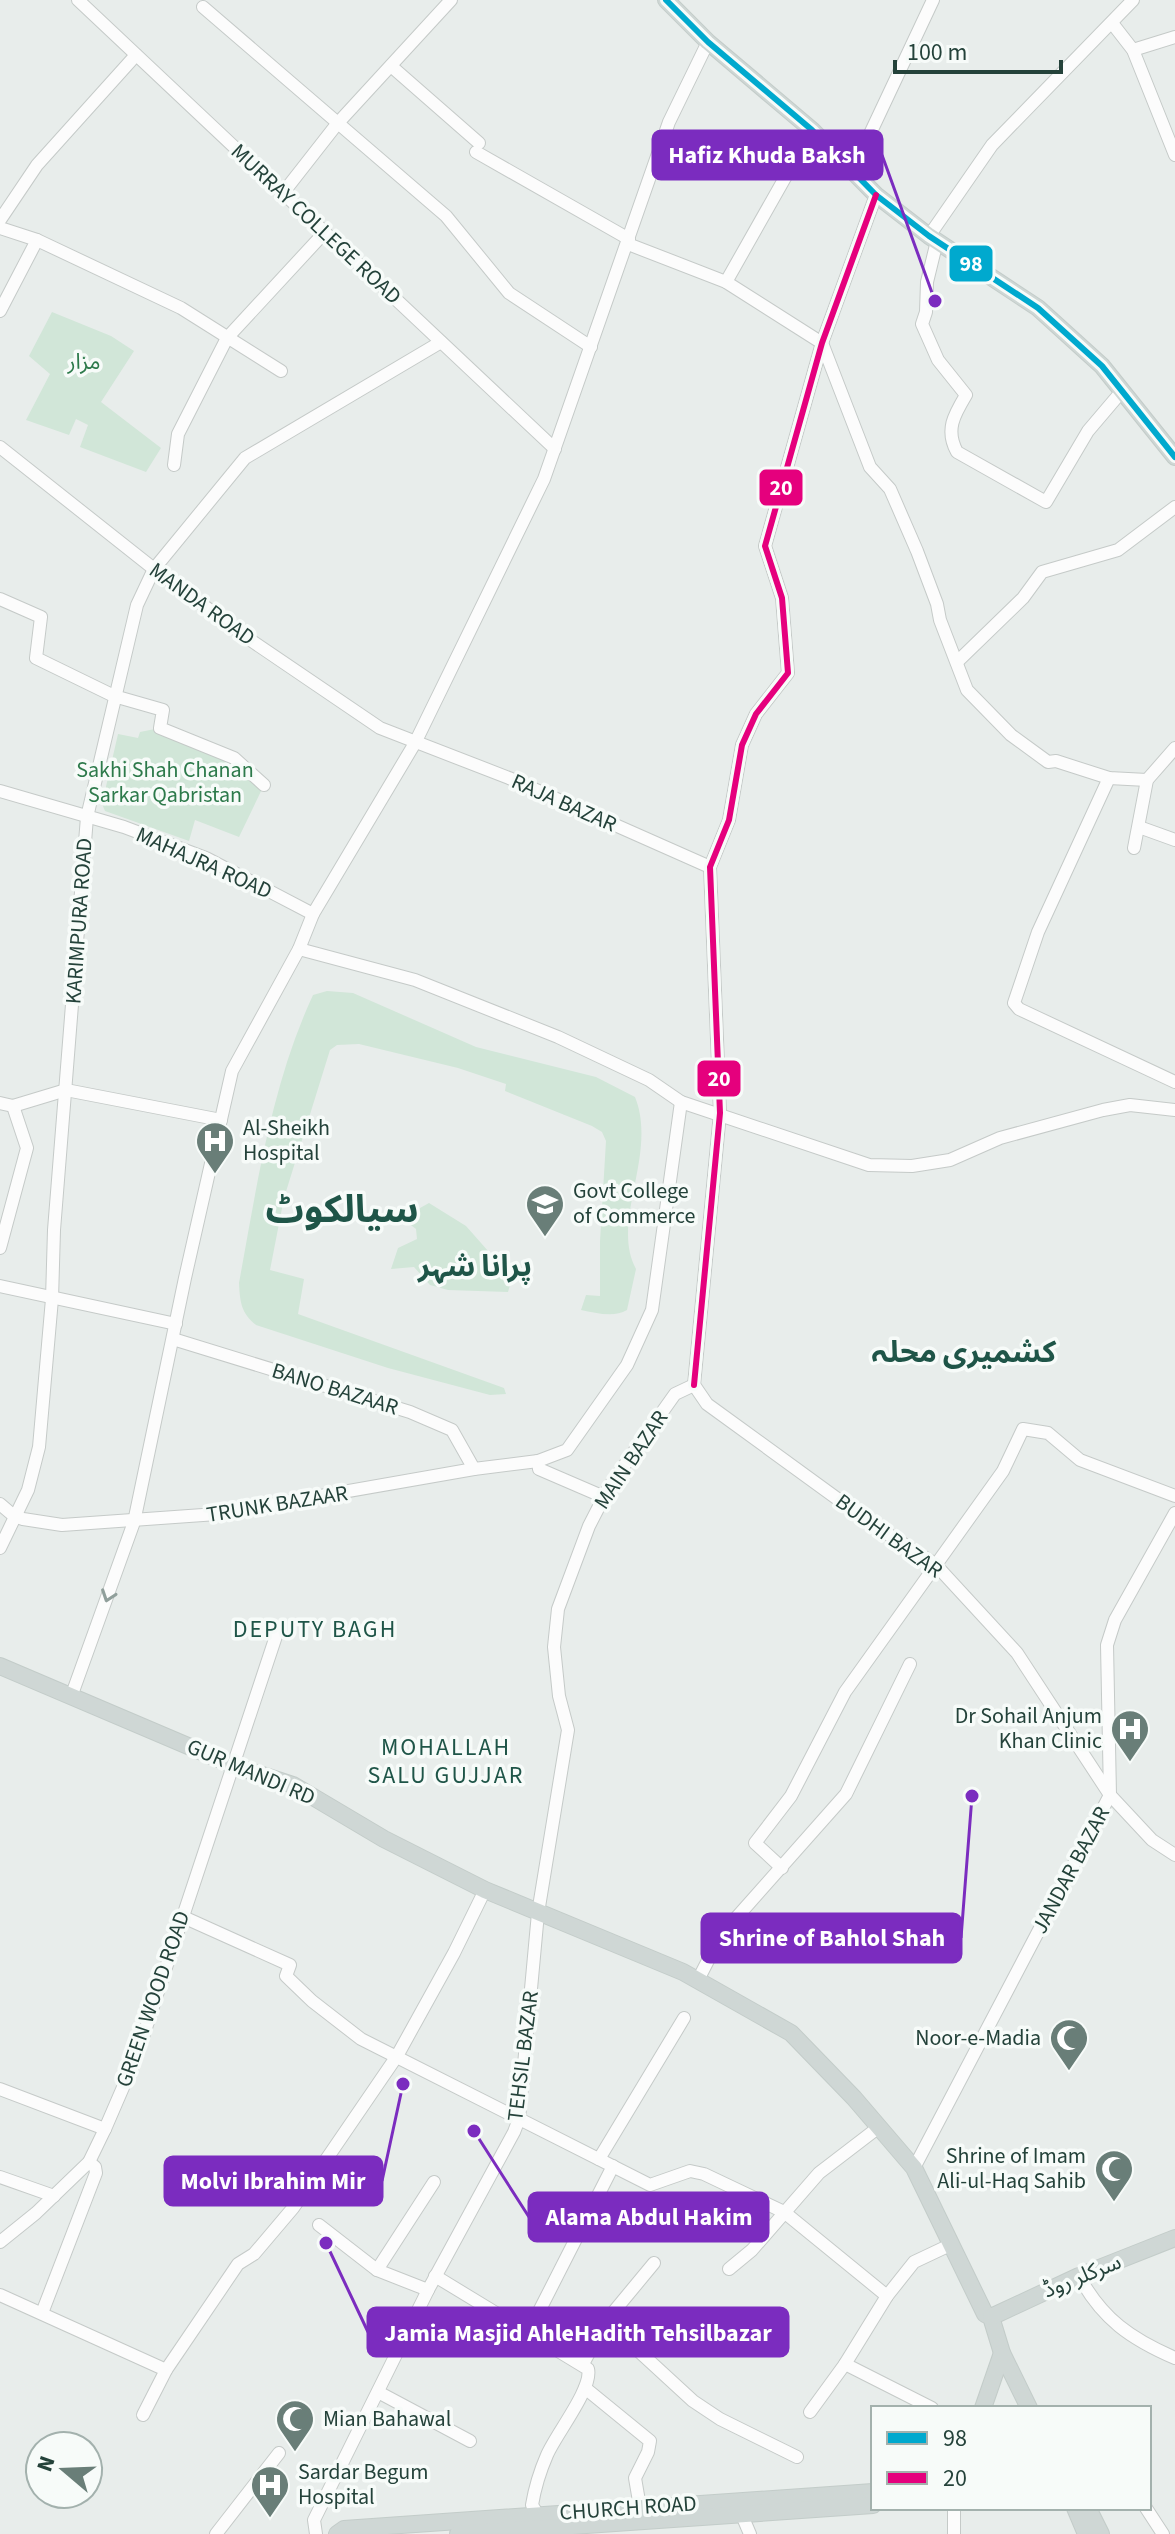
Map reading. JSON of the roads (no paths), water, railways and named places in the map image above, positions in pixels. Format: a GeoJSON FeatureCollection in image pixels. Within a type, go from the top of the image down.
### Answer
{"type":"FeatureCollection","features":[{"type":"Feature","properties":{"kind":"main road"},"geometry":{"type":"LineString","coordinates":[[666,0],[708,42],[812,130],[876,195],[933,238],[1038,308],[1102,366],[1175,456]]}},
{"type":"Feature","properties":{"kind":"main road","name":"GUR MANDI RD"},"geometry":{"type":"LineString","coordinates":[[0,1666],[235,1766],[293,1785],[384,1839],[485,1890],[698,1980],[791,2033],[914,2168],[985,2314],[991,2317],[1002,2353],[1028,2406]]}},
{"type":"Feature","properties":{"kind":"main road","name":"سرکلر روڈ"},"geometry":{"type":"LineString","coordinates":[[991,2317],[1079,2276],[1175,2238]]}},
{"type":"Feature","properties":{"kind":"main road"},"geometry":{"type":"LineString","coordinates":[[1019,2303],[1009,2318],[1006,2337],[1039,2406]]}},
{"type":"Feature","properties":{"kind":"main road"},"geometry":{"type":"LineString","coordinates":[[984,2406],[1002,2353]]}},
{"type":"Feature","properties":{"kind":"main road","name":"CHURCH ROAD"},"geometry":{"type":"LineString","coordinates":[[337,2534],[344,2529],[871,2492]]}},
{"type":"Feature","properties":{"kind":"main road","name":"CHURCH ROAD"},"geometry":{"type":"LineString","coordinates":[[458,2534],[871,2505]]}},
{"type":"Feature","properties":{"kind":"main road"},"geometry":{"type":"LineString","coordinates":[[1076,2510],[1086,2534]]}},
{"type":"Feature","properties":{"kind":"main road"},"geometry":{"type":"LineString","coordinates":[[1089,2510],[1101,2534]]}},
{"type":"Feature","properties":{"kind":"street","name":"MURRAY COLLEGE ROAD"},"geometry":{"type":"LineString","coordinates":[[78,0],[555,449]]}},
{"type":"Feature","properties":{"kind":"street"},"geometry":{"type":"LineString","coordinates":[[283,193],[337,124],[451,0]]}},
{"type":"Feature","properties":{"kind":"street"},"geometry":{"type":"LineString","coordinates":[[853,170],[933,0]]}},
{"type":"Feature","properties":{"kind":"street"},"geometry":{"type":"LineString","coordinates":[[1122,391],[1088,431],[1046,502],[957,452],[949,431],[966,395],[938,360],[922,324],[926,312],[933,238],[992,145],[1133,0]]}},
{"type":"Feature","properties":{"kind":"street"},"geometry":{"type":"LineString","coordinates":[[203,7],[446,216],[509,293],[591,347]]}},
{"type":"Feature","properties":{"kind":"street"},"geometry":{"type":"LineString","coordinates":[[1112,23],[1133,50],[1175,155]]}},
{"type":"Feature","properties":{"kind":"street"},"geometry":{"type":"LineString","coordinates":[[1133,50],[1175,37]]}},
{"type":"Feature","properties":{"kind":"street"},"geometry":{"type":"LineString","coordinates":[[71,1697],[134,1522],[232,1071],[299,949],[313,914],[415,743],[544,479],[669,122],[708,42]]}},
{"type":"Feature","properties":{"kind":"street"},"geometry":{"type":"LineString","coordinates":[[0,220],[37,165],[136,55]]}},
{"type":"Feature","properties":{"kind":"street"},"geometry":{"type":"LineString","coordinates":[[391,66],[477,147],[628,242],[726,282],[822,343],[870,467],[890,489],[917,551],[967,690],[1011,735],[1048,762],[1056,761],[1109,778],[1147,780]]}},
{"type":"Feature","properties":{"kind":"street"},"geometry":{"type":"LineString","coordinates":[[726,282],[812,130]]}},
{"type":"Feature","properties":{"kind":"street"},"geometry":{"type":"LineString","coordinates":[[694,1385],[720,1113],[710,867],[729,820],[742,745],[756,714],[788,673],[782,598],[765,546],[822,343],[876,195]]}},
{"type":"Feature","properties":{"kind":"street"},"geometry":{"type":"LineString","coordinates":[[0,228],[37,240],[181,308],[281,371]]}},
{"type":"Feature","properties":{"kind":"street"},"geometry":{"type":"LineString","coordinates":[[174,465],[178,434],[227,338],[325,232]]}},
{"type":"Feature","properties":{"kind":"street"},"geometry":{"type":"LineString","coordinates":[[0,311],[37,240]]}},
{"type":"Feature","properties":{"kind":"street","name":"KARIMPURA ROAD"},"geometry":{"type":"LineString","coordinates":[[0,1548],[31,1481],[39,1447],[87,817],[137,605],[154,569],[245,458],[441,342]]}},
{"type":"Feature","properties":{"kind":"street","name":"MANDA ROAD"},"geometry":{"type":"LineString","coordinates":[[0,447],[154,569],[249,639],[380,728],[415,743]]}},
{"type":"Feature","properties":{"kind":"street"},"geometry":{"type":"LineString","coordinates":[[957,662],[1023,598],[1042,572],[1118,550],[1175,507]]}},
{"type":"Feature","properties":{"kind":"street"},"geometry":{"type":"LineString","coordinates":[[0,599],[41,617],[36,658],[114,696],[163,710],[160,728],[234,758],[264,785]]}},
{"type":"Feature","properties":{"kind":"street","name":"RAJA BAZAR"},"geometry":{"type":"LineString","coordinates":[[415,743],[509,778],[710,867]]}},
{"type":"Feature","properties":{"kind":"street"},"geometry":{"type":"LineString","coordinates":[[1134,848],[1147,780],[1175,748]]}},
{"type":"Feature","properties":{"kind":"street"},"geometry":{"type":"LineString","coordinates":[[1109,778],[1038,932],[1014,1003],[1019,1009],[1175,1082]]}},
{"type":"Feature","properties":{"kind":"street","name":"MAHAJRA ROAD"},"geometry":{"type":"LineString","coordinates":[[0,791],[124,827],[206,858],[313,914]]}},
{"type":"Feature","properties":{"kind":"street"},"geometry":{"type":"LineString","coordinates":[[1139,827],[1175,840]]}},
{"type":"Feature","properties":{"kind":"street"},"geometry":{"type":"LineString","coordinates":[[299,949],[415,980],[544,1031],[649,1080],[681,1102],[860,1162],[912,1166],[950,1160],[1000,1138],[1103,1110],[1130,1105],[1175,1108]]}},
{"type":"Feature","properties":{"kind":"street"},"geometry":{"type":"LineString","coordinates":[[0,1248],[6,1200],[27,1148],[7,1104],[66,1090],[221,1120]]}},
{"type":"Feature","properties":{"kind":"street","name":"TRUNK BAZAAR"},"geometry":{"type":"LineString","coordinates":[[14,1516],[62,1525],[134,1522],[232,1512],[474,1469],[538,1461],[567,1450],[627,1365],[652,1310],[681,1102]]}},
{"type":"Feature","properties":{"kind":"street"},"geometry":{"type":"LineString","coordinates":[[0,1286],[176,1324]]}},
{"type":"Feature","properties":{"kind":"street","name":"BANO BAZAAR"},"geometry":{"type":"LineString","coordinates":[[173,1339],[444,1425],[452,1430],[474,1469]]}},
{"type":"Feature","properties":{"kind":"street","name":"MAIN BAZAR"},"geometry":{"type":"LineString","coordinates":[[538,1913],[568,1730],[559,1696],[554,1647],[558,1609],[589,1526],[604,1497],[675,1394],[694,1385]]}},
{"type":"Feature","properties":{"kind":"street","name":"BUDHI BAZAR"},"geometry":{"type":"LineString","coordinates":[[694,1385],[707,1404],[872,1524],[935,1564],[1017,1653],[1110,1795],[1152,1840],[1175,1855]]}},
{"type":"Feature","properties":{"kind":"street"},"geometry":{"type":"LineString","coordinates":[[782,1868],[755,1843],[791,1796],[845,1692],[1003,1471],[1023,1429],[1048,1433],[1080,1460],[1175,1496]]}},
{"type":"Feature","properties":{"kind":"street"},"geometry":{"type":"LineString","coordinates":[[538,1461],[539,1469],[604,1497]]}},
{"type":"Feature","properties":{"kind":"street"},"geometry":{"type":"LineString","coordinates":[[0,1504],[14,1516],[0,1523]]}},
{"type":"Feature","properties":{"kind":"street","name":"JANDAR BAZAR"},"geometry":{"type":"LineString","coordinates":[[914,2168],[1110,1795],[1107,1645],[1115,1620],[1175,1513]]}},
{"type":"Feature","properties":{"kind":"street","name":"GREEN WOOD ROAD"},"geometry":{"type":"LineString","coordinates":[[0,2242],[89,2162],[105,2129],[137,2055],[278,1630]]}},
{"type":"Feature","properties":{"kind":"street"},"geometry":{"type":"LineString","coordinates":[[698,1980],[721,1935],[846,1794],[910,1664]]}},
{"type":"Feature","properties":{"kind":"street"},"geometry":{"type":"LineString","coordinates":[[143,2415],[166,2370],[238,2264],[254,2254],[293,2208],[397,2056],[485,1890]]}},
{"type":"Feature","properties":{"kind":"street","name":"TEHSIL BAZAR"},"geometry":{"type":"LineString","coordinates":[[316,2534],[314,2520],[435,2276],[519,2119],[538,1913]]}},
{"type":"Feature","properties":{"kind":"street"},"geometry":{"type":"LineString","coordinates":[[181,1916],[290,1965],[286,1976],[312,2001],[361,2039],[650,2185],[690,2171],[704,2174],[784,2212],[887,2296]]}},
{"type":"Feature","properties":{"kind":"street"},"geometry":{"type":"LineString","coordinates":[[599,2159],[684,2018]]}},
{"type":"Feature","properties":{"kind":"street"},"geometry":{"type":"LineString","coordinates":[[0,2089],[105,2129]]}},
{"type":"Feature","properties":{"kind":"street"},"geometry":{"type":"LineString","coordinates":[[729,2269],[752,2250],[819,2173],[879,2127]]}},
{"type":"Feature","properties":{"kind":"street"},"geometry":{"type":"LineString","coordinates":[[42,2313],[96,2173],[89,2162]]}},
{"type":"Feature","properties":{"kind":"street"},"geometry":{"type":"LineString","coordinates":[[528,2333],[613,2166]]}},
{"type":"Feature","properties":{"kind":"street"},"geometry":{"type":"LineString","coordinates":[[0,2177],[54,2196]]}},
{"type":"Feature","properties":{"kind":"street"},"geometry":{"type":"LineString","coordinates":[[377,2270],[434,2182]]}},
{"type":"Feature","properties":{"kind":"street"},"geometry":{"type":"LineString","coordinates":[[319,2225],[377,2270],[428,2290]]}},
{"type":"Feature","properties":{"kind":"street"},"geometry":{"type":"LineString","coordinates":[[810,2412],[845,2364],[887,2296],[914,2262],[950,2245]]}},
{"type":"Feature","properties":{"kind":"street"},"geometry":{"type":"LineString","coordinates":[[583,2364],[606,2321],[654,2263]]}},
{"type":"Feature","properties":{"kind":"street"},"geometry":{"type":"LineString","coordinates":[[435,2276],[583,2364],[590,2373],[538,2478],[532,2505],[538,2515]]}},
{"type":"Feature","properties":{"kind":"street"},"geometry":{"type":"LineString","coordinates":[[1079,2276],[1090,2297],[1108,2318],[1175,2358]]}},
{"type":"Feature","properties":{"kind":"street"},"geometry":{"type":"LineString","coordinates":[[0,2295],[166,2370]]}},
{"type":"Feature","properties":{"kind":"street"},"geometry":{"type":"LineString","coordinates":[[606,2321],[693,2401],[720,2419],[797,2457]]}},
{"type":"Feature","properties":{"kind":"street"},"geometry":{"type":"LineString","coordinates":[[845,2364],[928,2406]]}},
{"type":"Feature","properties":{"kind":"street"},"geometry":{"type":"LineString","coordinates":[[585,2388],[650,2441],[635,2478],[640,2507]]}},
{"type":"Feature","properties":{"kind":"street"},"geometry":{"type":"LineString","coordinates":[[378,2392],[470,2441]]}},
{"type":"Feature","properties":{"kind":"street"},"geometry":{"type":"LineString","coordinates":[[216,2534],[279,2453]]}},
{"type":"Feature","properties":{"kind":"street"},"geometry":{"type":"LineString","coordinates":[[954,2510],[954,2534]]}},
{"type":"Feature","properties":{"kind":"street"},"geometry":{"type":"LineString","coordinates":[[1147,2510],[1163,2534]]}},
{"type":"Feature","properties":{"kind":"street"},"geometry":{"type":"LineString","coordinates":[[741,2513],[750,2534]]}},
{"type":"Feature","properties":{"kind":"place","name":"Hafiz Khuda Baksh"},"geometry":{"type":"Point","coordinates":[935,301]}},
{"type":"Feature","properties":{"kind":"place","name":"Al-Sheikh Hospital"},"geometry":{"type":"Point","coordinates":[215,1175]}},
{"type":"Feature","properties":{"kind":"place","name":"Govt College of Commerce"},"geometry":{"type":"Point","coordinates":[545,1238]}},
{"type":"Feature","properties":{"kind":"place","name":"Dr Sohail Anjum Khan Clinic"},"geometry":{"type":"Point","coordinates":[1130,1763]}},
{"type":"Feature","properties":{"kind":"place","name":"Shrine of Bahlol Shah"},"geometry":{"type":"Point","coordinates":[972,1796]}},
{"type":"Feature","properties":{"kind":"place","name":"Noor-e-Madia"},"geometry":{"type":"Point","coordinates":[1069,2072]}},
{"type":"Feature","properties":{"kind":"place","name":"Molvi Ibrahim Mir"},"geometry":{"type":"Point","coordinates":[403,2084]}},
{"type":"Feature","properties":{"kind":"place","name":"Alama Abdul Hakim"},"geometry":{"type":"Point","coordinates":[474,2131]}},
{"type":"Feature","properties":{"kind":"place","name":"Shrine of Imam Ali-ul-Haq Sahib"},"geometry":{"type":"Point","coordinates":[1114,2203]}},
{"type":"Feature","properties":{"kind":"place","name":"Jamia Masjid AhleHadith Tehsilbazar"},"geometry":{"type":"Point","coordinates":[326,2243]}},
{"type":"Feature","properties":{"kind":"place","name":"Mian Bahawal"},"geometry":{"type":"Point","coordinates":[295,2453]}},
{"type":"Feature","properties":{"kind":"place","name":"Sardar Begum Hospital"},"geometry":{"type":"Point","coordinates":[270,2519]}},
{"type":"Feature","properties":{"kind":"district","name":"سیالکوٹ"},"geometry":{"type":"Point","coordinates":[342,1210]}},
{"type":"Feature","properties":{"kind":"district","name":"پرانا شہر"},"geometry":{"type":"Point","coordinates":[475,1266]}},
{"type":"Feature","properties":{"kind":"district","name":"کشمیری محلہ"},"geometry":{"type":"Point","coordinates":[964,1352]}},
{"type":"Feature","properties":{"kind":"district","name":"DEPUTY BAGH"},"geometry":{"type":"Point","coordinates":[315,1629]}},
{"type":"Feature","properties":{"kind":"district","name":"MOHALLAH SALU GUJJAR"},"geometry":{"type":"Point","coordinates":[446,1761]}},
{"type":"Feature","properties":{"kind":"park label","name":"مزار"},"geometry":{"type":"Point","coordinates":[84,362]}},
{"type":"Feature","properties":{"kind":"park label","name":"Sakhi Shah Chanan Sarkar Qabristan"},"geometry":{"type":"Point","coordinates":[165,782]}}]}
